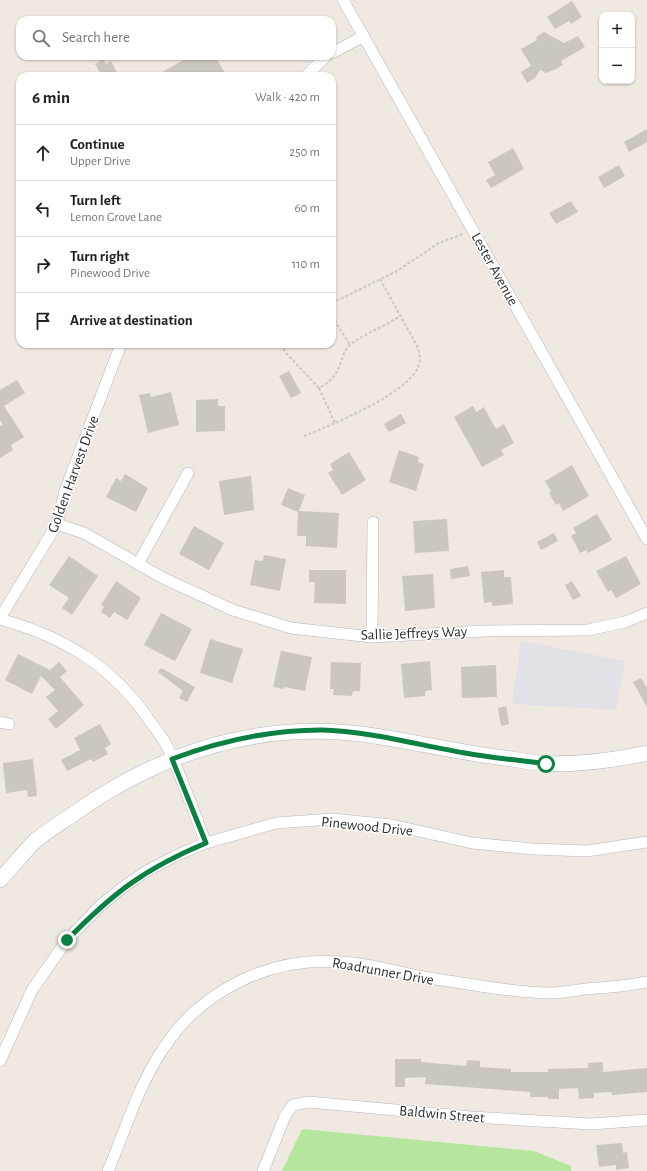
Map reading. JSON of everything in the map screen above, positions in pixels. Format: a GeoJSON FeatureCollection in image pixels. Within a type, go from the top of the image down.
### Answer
{"type":"FeatureCollection","features":[{"type":"Feature","properties":{"kind":"main road"},"geometry":{"type":"LineString","coordinates":[[0,880],[36,840],[101,795],[172,759],[215,744],[262,734],[322,730],[380,737],[467,754],[546,764],[625,758],[647,753]]}},
{"type":"Feature","properties":{"kind":"street","name":"Lester Avenue"},"geometry":{"type":"LineString","coordinates":[[343,0],[647,539]]}},
{"type":"Feature","properties":{"kind":"street"},"geometry":{"type":"LineString","coordinates":[[336,51],[364,36]]}},
{"type":"Feature","properties":{"kind":"street"},"geometry":{"type":"LineString","coordinates":[[310,72],[322,60]]}},
{"type":"Feature","properties":{"kind":"street","name":"Golden Harvest Drive"},"geometry":{"type":"LineString","coordinates":[[0,618],[57,524],[65,491],[119,348]]}},
{"type":"Feature","properties":{"kind":"street"},"geometry":{"type":"LineString","coordinates":[[138,564],[188,473]]}},
{"type":"Feature","properties":{"kind":"street"},"geometry":{"type":"LineString","coordinates":[[372,637],[374,522]]}},
{"type":"Feature","properties":{"kind":"street","name":"Sallie Jeffreys Way"},"geometry":{"type":"LineString","coordinates":[[57,524],[84,533],[165,579],[240,612],[292,628],[372,637],[485,631],[588,630],[625,622],[647,613]]}},
{"type":"Feature","properties":{"kind":"street"},"geometry":{"type":"LineString","coordinates":[[0,618],[23,625],[57,639],[110,674],[136,700],[166,744],[206,843]]}},
{"type":"Feature","properties":{"kind":"street","name":"Pinewood Drive"},"geometry":{"type":"LineString","coordinates":[[0,1061],[32,990],[67,940],[100,906],[122,888],[145,872],[175,856],[206,843],[276,823],[332,819],[392,825],[472,843],[533,849],[587,851],[647,842]]}},
{"type":"Feature","properties":{"kind":"street","name":"Roadrunner Drive"},"geometry":{"type":"LineString","coordinates":[[108,1171],[149,1073],[163,1048],[181,1025],[202,1005],[226,988],[262,971],[318,960],[344,962],[440,980],[549,993],[647,982]]}},
{"type":"Feature","properties":{"kind":"street","name":"Baldwin Street"},"geometry":{"type":"LineString","coordinates":[[263,1171],[285,1116],[293,1105],[309,1102],[471,1117],[591,1124],[647,1120]]}},
{"type":"Feature","properties":{"kind":"path"},"geometry":{"type":"LineString","coordinates":[[336,301],[397,271],[439,243],[473,229]]}},
{"type":"Feature","properties":{"kind":"path"},"geometry":{"type":"LineString","coordinates":[[304,436],[362,410],[406,383],[419,365],[420,356],[417,346],[380,279]]}},
{"type":"Feature","properties":{"kind":"path"},"geometry":{"type":"LineString","coordinates":[[319,388],[334,378],[350,345],[400,316]]}},
{"type":"Feature","properties":{"kind":"path"},"geometry":{"type":"LineString","coordinates":[[336,322],[350,345]]}},
{"type":"Feature","properties":{"kind":"path"},"geometry":{"type":"LineString","coordinates":[[284,348],[285,352],[319,388],[335,423]]}},
{"type":"Feature","properties":{"kind":"shaded area"},"geometry":{"type":"Polygon","coordinates":[[[521,641],[625,661],[616,710],[512,704],[521,641]]]}},
{"type":"Feature","properties":{"kind":"green space"},"geometry":{"type":"Polygon","coordinates":[[[302,1129],[534,1151],[571,1166],[571,1171],[282,1171],[302,1129]]]}},
{"type":"Feature","properties":{"kind":"building"},"geometry":{"type":"Polygon","coordinates":[[[572,1],[582,17],[571,24],[569,21],[555,29],[547,17],[572,1]]]}},
{"type":"Feature","properties":{"kind":"building"},"geometry":{"type":"Polygon","coordinates":[[[544,32],[564,43],[578,36],[585,47],[561,61],[563,65],[556,69],[546,73],[540,70],[535,78],[527,83],[521,72],[531,66],[521,49],[537,40],[536,37],[544,32]]]}},
{"type":"Feature","properties":{"kind":"building"},"geometry":{"type":"Polygon","coordinates":[[[101,60],[104,60],[106,64],[111,61],[117,72],[100,72],[95,64],[101,60]]]}},
{"type":"Feature","properties":{"kind":"building"},"geometry":{"type":"Polygon","coordinates":[[[184,60],[217,60],[225,72],[162,72],[184,60]]]}},
{"type":"Feature","properties":{"kind":"building"},"geometry":{"type":"Polygon","coordinates":[[[647,129],[647,142],[629,152],[624,142],[647,129]]]}},
{"type":"Feature","properties":{"kind":"building"},"geometry":{"type":"Polygon","coordinates":[[[513,148],[524,169],[491,188],[486,180],[495,175],[488,162],[513,148]]]}},
{"type":"Feature","properties":{"kind":"building"},"geometry":{"type":"Polygon","coordinates":[[[619,165],[625,176],[604,188],[598,177],[619,165]]]}},
{"type":"Feature","properties":{"kind":"building"},"geometry":{"type":"Polygon","coordinates":[[[571,201],[578,212],[556,224],[549,213],[571,201]]]}},
{"type":"Feature","properties":{"kind":"building"},"geometry":{"type":"Polygon","coordinates":[[[289,371],[301,393],[291,398],[279,376],[289,371]]]}},
{"type":"Feature","properties":{"kind":"building"},"geometry":{"type":"Polygon","coordinates":[[[17,380],[25,393],[4,406],[24,437],[11,445],[13,450],[0,458],[0,426],[3,425],[0,420],[0,390],[17,380]]]}},
{"type":"Feature","properties":{"kind":"building"},"geometry":{"type":"Polygon","coordinates":[[[171,392],[179,425],[148,433],[139,395],[150,393],[151,397],[171,392]]]}},
{"type":"Feature","properties":{"kind":"building"},"geometry":{"type":"Polygon","coordinates":[[[218,399],[218,406],[225,406],[225,431],[196,432],[196,400],[218,399]]]}},
{"type":"Feature","properties":{"kind":"building"},"geometry":{"type":"Polygon","coordinates":[[[473,406],[476,412],[484,407],[496,429],[504,424],[514,443],[501,450],[504,455],[482,467],[454,417],[473,406]]]}},
{"type":"Feature","properties":{"kind":"building"},"geometry":{"type":"Polygon","coordinates":[[[401,414],[406,423],[389,432],[384,424],[401,414]]]}},
{"type":"Feature","properties":{"kind":"building"},"geometry":{"type":"Polygon","coordinates":[[[399,450],[419,457],[418,462],[424,464],[416,491],[389,482],[399,450]]]}},
{"type":"Feature","properties":{"kind":"building"},"geometry":{"type":"Polygon","coordinates":[[[349,452],[366,480],[342,495],[328,473],[333,470],[330,464],[349,452]]]}},
{"type":"Feature","properties":{"kind":"building"},"geometry":{"type":"Polygon","coordinates":[[[572,465],[589,496],[563,511],[559,503],[556,505],[549,493],[551,491],[545,481],[572,465]]]}},
{"type":"Feature","properties":{"kind":"building"},"geometry":{"type":"Polygon","coordinates":[[[125,474],[148,488],[136,512],[106,497],[116,478],[121,481],[125,474]]]}},
{"type":"Feature","properties":{"kind":"building"},"geometry":{"type":"Polygon","coordinates":[[[251,476],[254,510],[224,515],[219,481],[251,476]]]}},
{"type":"Feature","properties":{"kind":"building"},"geometry":{"type":"Polygon","coordinates":[[[288,488],[305,495],[299,511],[339,513],[337,548],[306,546],[306,536],[297,536],[298,512],[281,505],[288,488]]]}},
{"type":"Feature","properties":{"kind":"building"},"geometry":{"type":"Polygon","coordinates":[[[597,514],[612,540],[588,553],[586,550],[580,553],[571,536],[576,533],[573,528],[597,514]]]}},
{"type":"Feature","properties":{"kind":"building"},"geometry":{"type":"Polygon","coordinates":[[[447,519],[449,551],[415,553],[413,521],[447,519]]]}},
{"type":"Feature","properties":{"kind":"building"},"geometry":{"type":"Polygon","coordinates":[[[194,526],[224,543],[209,570],[179,554],[194,526]]]}},
{"type":"Feature","properties":{"kind":"building"},"geometry":{"type":"Polygon","coordinates":[[[554,533],[558,541],[541,550],[537,542],[554,533]]]}},
{"type":"Feature","properties":{"kind":"building"},"geometry":{"type":"Polygon","coordinates":[[[264,555],[286,559],[280,591],[250,585],[255,560],[263,561],[264,555]]]}},
{"type":"Feature","properties":{"kind":"building"},"geometry":{"type":"Polygon","coordinates":[[[69,556],[98,576],[72,615],[62,608],[69,598],[49,585],[69,556]]]}},
{"type":"Feature","properties":{"kind":"building"},"geometry":{"type":"Polygon","coordinates":[[[626,556],[641,584],[616,598],[611,590],[608,592],[596,571],[626,556]]]}},
{"type":"Feature","properties":{"kind":"building"},"geometry":{"type":"Polygon","coordinates":[[[468,566],[470,576],[451,579],[450,569],[468,566]]]}},
{"type":"Feature","properties":{"kind":"building"},"geometry":{"type":"Polygon","coordinates":[[[309,570],[346,570],[346,604],[314,603],[315,582],[309,582],[309,570]]]}},
{"type":"Feature","properties":{"kind":"building"},"geometry":{"type":"Polygon","coordinates":[[[504,570],[504,577],[511,577],[513,604],[492,606],[492,602],[484,603],[481,572],[504,570]]]}},
{"type":"Feature","properties":{"kind":"building"},"geometry":{"type":"Polygon","coordinates":[[[433,574],[435,608],[405,611],[402,576],[433,574]]]}},
{"type":"Feature","properties":{"kind":"building"},"geometry":{"type":"Polygon","coordinates":[[[116,581],[141,598],[127,620],[114,612],[110,618],[101,612],[104,607],[101,605],[116,581]]]}},
{"type":"Feature","properties":{"kind":"building"},"geometry":{"type":"Polygon","coordinates":[[[572,581],[581,596],[573,600],[565,585],[572,581]]]}},
{"type":"Feature","properties":{"kind":"building"},"geometry":{"type":"Polygon","coordinates":[[[161,613],[192,629],[175,661],[144,645],[161,613]]]}},
{"type":"Feature","properties":{"kind":"building"},"geometry":{"type":"Polygon","coordinates":[[[210,639],[243,649],[232,683],[200,673],[210,639]]]}},
{"type":"Feature","properties":{"kind":"building"},"geometry":{"type":"Polygon","coordinates":[[[281,651],[312,657],[305,691],[284,687],[283,689],[273,687],[281,651]]]}},
{"type":"Feature","properties":{"kind":"building"},"geometry":{"type":"Polygon","coordinates":[[[18,654],[50,670],[59,662],[67,671],[60,677],[84,705],[56,729],[48,719],[58,711],[46,697],[55,690],[41,676],[32,694],[5,680],[18,654]]]}},
{"type":"Feature","properties":{"kind":"building"},"geometry":{"type":"Polygon","coordinates":[[[430,661],[432,690],[425,691],[425,696],[404,698],[401,664],[430,661]]]}},
{"type":"Feature","properties":{"kind":"building"},"geometry":{"type":"Polygon","coordinates":[[[331,662],[361,663],[360,691],[353,691],[352,696],[333,695],[334,689],[330,689],[331,662]]]}},
{"type":"Feature","properties":{"kind":"building"},"geometry":{"type":"Polygon","coordinates":[[[496,665],[497,697],[462,698],[461,667],[496,665]]]}},
{"type":"Feature","properties":{"kind":"building"},"geometry":{"type":"Polygon","coordinates":[[[161,668],[195,687],[187,702],[179,698],[183,691],[158,672],[161,668]]]}},
{"type":"Feature","properties":{"kind":"building"},"geometry":{"type":"Polygon","coordinates":[[[641,678],[647,688],[647,707],[633,682],[641,678]]]}},
{"type":"Feature","properties":{"kind":"building"},"geometry":{"type":"Polygon","coordinates":[[[506,706],[509,724],[501,726],[498,708],[506,706]]]}},
{"type":"Feature","properties":{"kind":"building"},"geometry":{"type":"Polygon","coordinates":[[[100,724],[111,744],[105,748],[108,754],[93,762],[91,759],[67,771],[61,760],[80,750],[74,738],[100,724]]]}},
{"type":"Feature","properties":{"kind":"building"},"geometry":{"type":"Polygon","coordinates":[[[33,759],[37,796],[28,797],[27,790],[6,793],[3,763],[33,759]]]}},
{"type":"Feature","properties":{"kind":"building"},"geometry":{"type":"Polygon","coordinates":[[[395,1059],[421,1059],[421,1062],[466,1066],[467,1060],[480,1061],[480,1067],[511,1069],[511,1072],[548,1072],[548,1069],[588,1068],[588,1063],[603,1062],[603,1072],[647,1068],[647,1092],[612,1095],[611,1092],[594,1093],[594,1098],[579,1099],[578,1088],[559,1089],[559,1099],[548,1099],[548,1097],[530,1097],[530,1092],[425,1084],[426,1077],[405,1078],[405,1087],[395,1087],[395,1059]]]}},
{"type":"Feature","properties":{"kind":"building"},"geometry":{"type":"Polygon","coordinates":[[[622,1143],[623,1153],[627,1152],[629,1168],[616,1170],[616,1165],[599,1167],[596,1145],[622,1143]]]}},
{"type":"Feature","properties":{"kind":"route"},"geometry":{"type":"LineString","coordinates":[[67,940],[100,906],[122,888],[145,872],[175,856],[206,843],[172,759],[185,754],[215,744],[262,734],[322,730],[380,737],[467,754],[546,764]]}}]}
